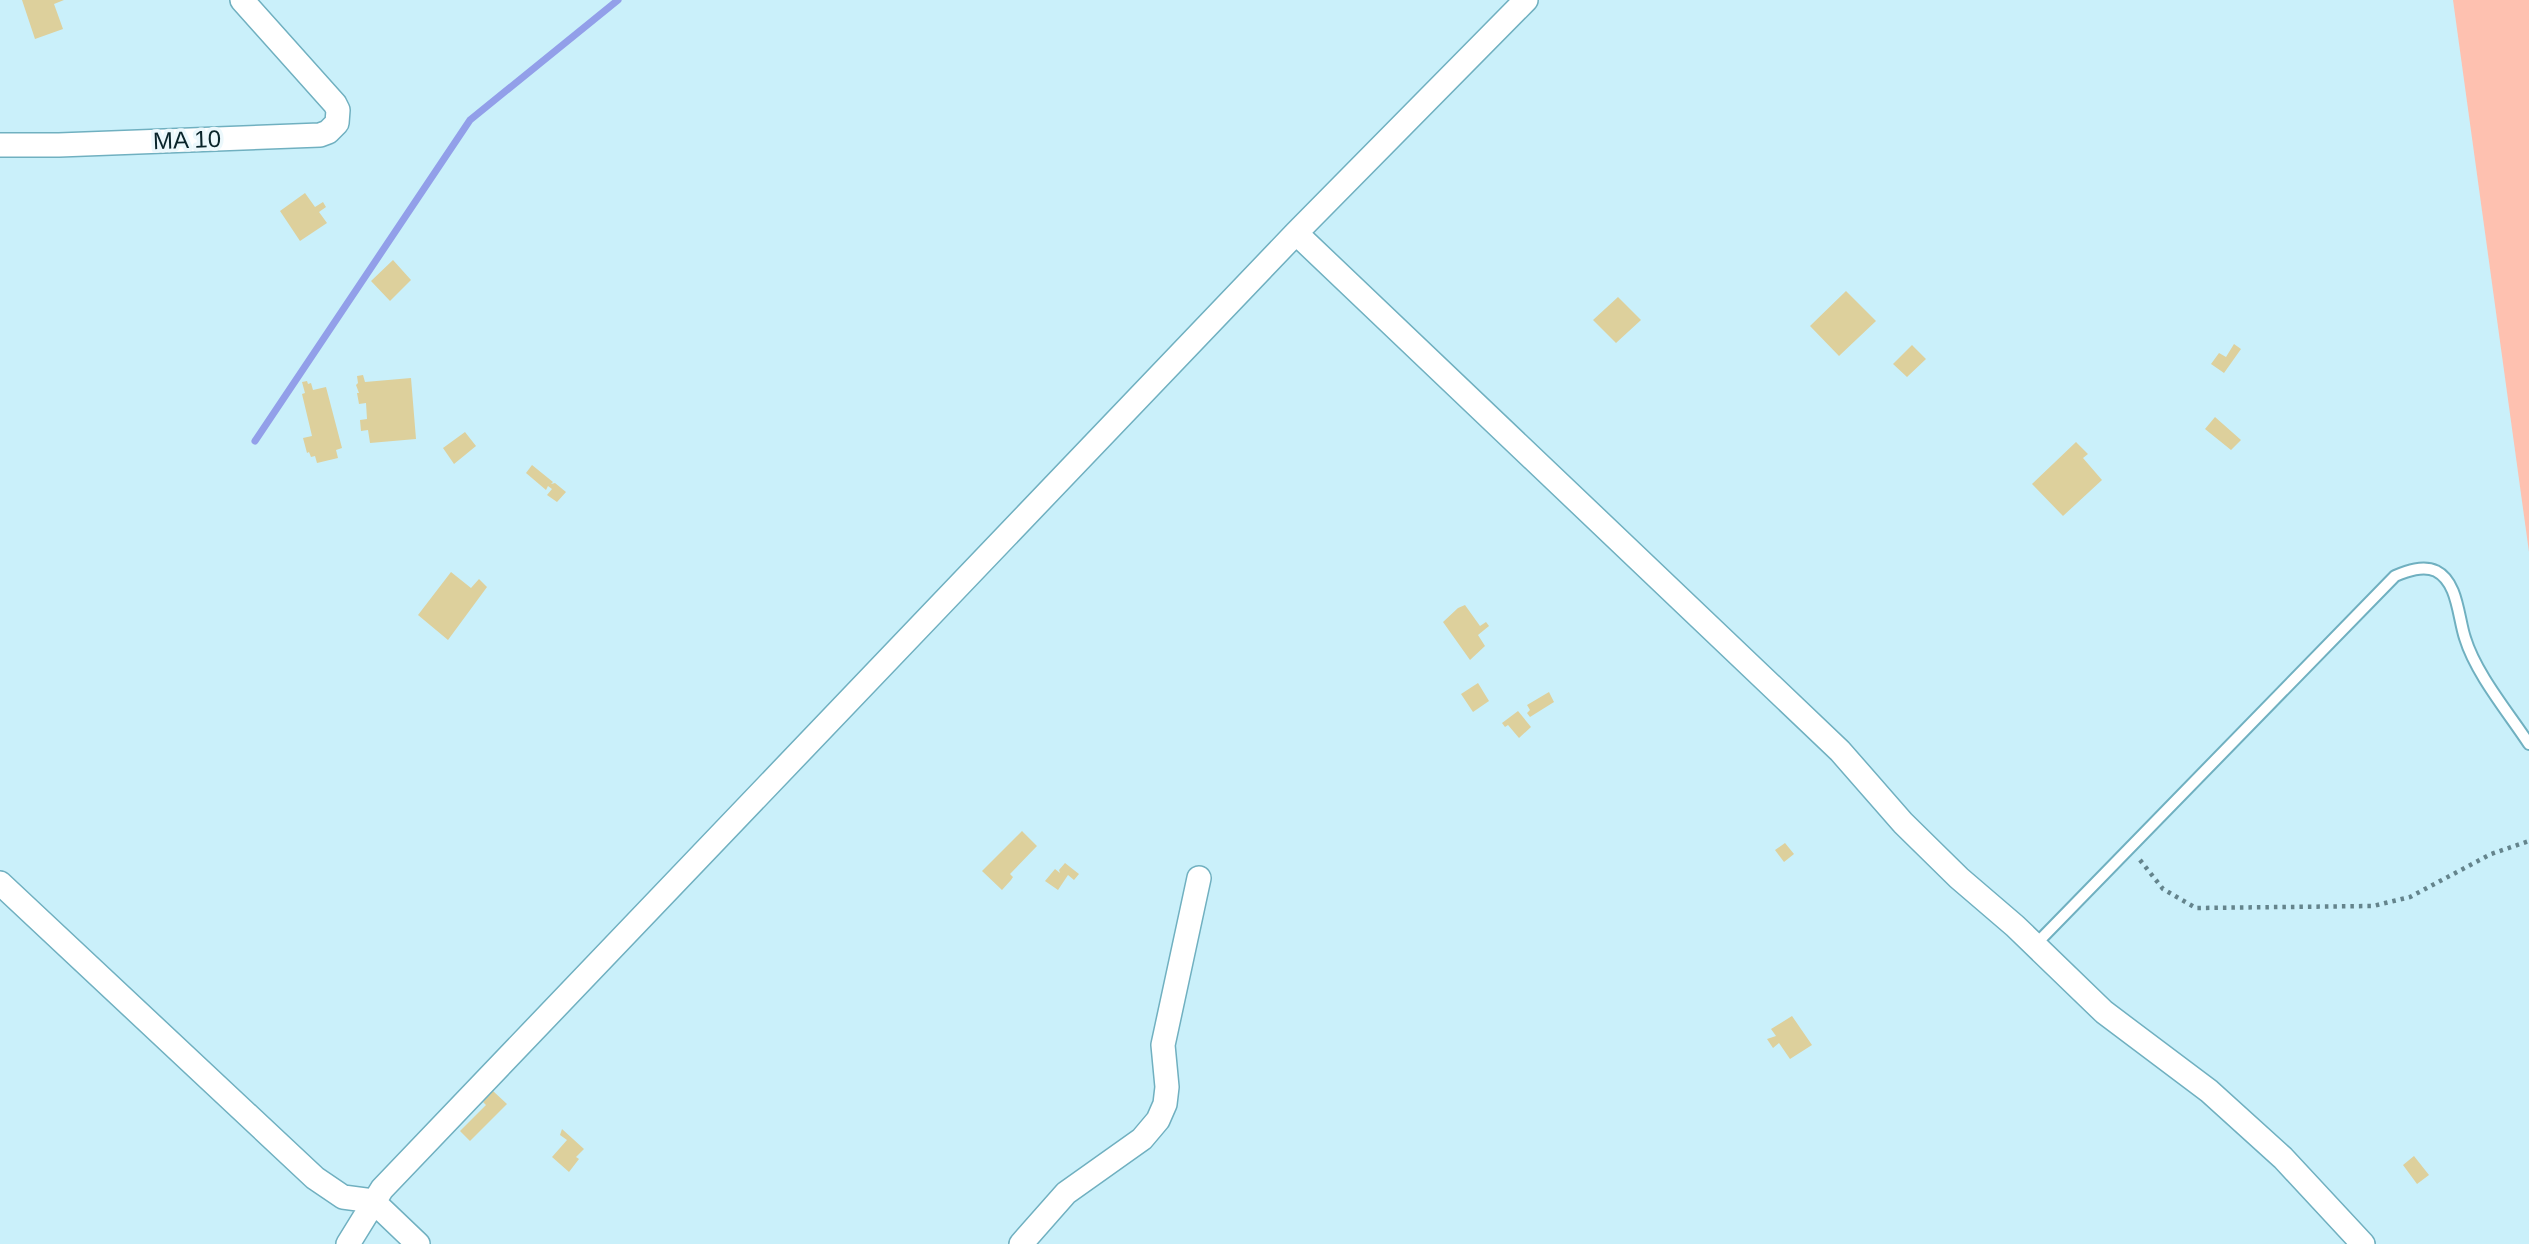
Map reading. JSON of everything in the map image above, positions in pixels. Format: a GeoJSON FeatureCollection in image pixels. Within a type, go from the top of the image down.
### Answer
{"type":"FeatureCollection","features":[{"type":"Feature","properties":{"kind":"street","name":"MA 10"},"geometry":{"type":"LineString","coordinates":[[0,145],[320,135],[333,127],[338,116],[328,93],[242,0]]}},
{"type":"Feature","properties":{"kind":"street"},"geometry":{"type":"LineString","coordinates":[[348,1244],[373,1201],[1296,233],[1526,0]]}},
{"type":"Feature","properties":{"kind":"street"},"geometry":{"type":"LineString","coordinates":[[1296,233],[1840,751],[1903,823],[1959,878],[2035,945],[2104,1012],[2208,1091],[2283,1158],[2363,1244]]}},
{"type":"Feature","properties":{"kind":"street"},"geometry":{"type":"LineString","coordinates":[[1021,1244],[1066,1193],[1142,1139],[1158,1120],[1165,1104],[1167,1087],[1163,1045],[1199,878]]}},
{"type":"Feature","properties":{"kind":"street"},"geometry":{"type":"LineString","coordinates":[[0,883],[315,1178],[343,1197],[373,1201],[418,1244]]}},
{"type":"Feature","properties":{"kind":"lane"},"geometry":{"type":"LineString","coordinates":[[2035,945],[2395,576],[2414,569],[2435,570],[2450,583],[2465,639],[2474,660],[2529,744]]}},
{"type":"Feature","properties":{"kind":"path"},"geometry":{"type":"LineString","coordinates":[[2130,848],[2163,889],[2196,908],[2373,906],[2410,897],[2491,854],[2529,841]]}},
{"type":"Feature","properties":{"kind":"shaded area"},"geometry":{"type":"Polygon","coordinates":[[[2453,0],[2529,0],[2529,552],[2453,0]]]}},
{"type":"Feature","properties":{"kind":"building"},"geometry":{"type":"Polygon","coordinates":[[[22,0],[64,0],[54,4],[63,29],[35,39],[22,0]]]}},
{"type":"Feature","properties":{"kind":"building"},"geometry":{"type":"Polygon","coordinates":[[[305,193],[315,207],[323,202],[326,207],[319,212],[327,223],[300,241],[280,211],[305,193]]]}},
{"type":"Feature","properties":{"kind":"building"},"geometry":{"type":"Polygon","coordinates":[[[393,260],[411,280],[390,301],[371,281],[393,260]]]}},
{"type":"Feature","properties":{"kind":"building"},"geometry":{"type":"Polygon","coordinates":[[[1846,291],[1876,321],[1839,356],[1810,326],[1846,291]]]}},
{"type":"Feature","properties":{"kind":"building"},"geometry":{"type":"Polygon","coordinates":[[[1618,297],[1641,320],[1616,343],[1593,320],[1618,297]]]}},
{"type":"Feature","properties":{"kind":"building"},"geometry":{"type":"Polygon","coordinates":[[[2234,344],[2241,349],[2224,373],[2211,364],[2219,353],[2226,357],[2234,344]]]}},
{"type":"Feature","properties":{"kind":"building"},"geometry":{"type":"Polygon","coordinates":[[[1912,345],[1926,359],[1907,377],[1893,364],[1912,345]]]}},
{"type":"Feature","properties":{"kind":"building"},"geometry":{"type":"Polygon","coordinates":[[[363,375],[365,382],[411,378],[416,439],[370,443],[368,430],[361,431],[360,420],[367,419],[366,403],[359,404],[356,385],[357,376],[363,375]]]}},
{"type":"Feature","properties":{"kind":"building"},"geometry":{"type":"Polygon","coordinates":[[[307,381],[308,384],[311,383],[313,390],[326,387],[342,448],[336,450],[338,458],[317,463],[315,456],[311,457],[309,452],[307,453],[303,438],[312,436],[302,394],[305,393],[302,382],[307,381]]]}},
{"type":"Feature","properties":{"kind":"building"},"geometry":{"type":"Polygon","coordinates":[[[2215,417],[2241,440],[2231,450],[2205,429],[2215,417]]]}},
{"type":"Feature","properties":{"kind":"building"},"geometry":{"type":"Polygon","coordinates":[[[465,432],[476,446],[454,464],[443,448],[465,432]]]}},
{"type":"Feature","properties":{"kind":"building"},"geometry":{"type":"Polygon","coordinates":[[[2076,442],[2088,454],[2083,458],[2102,480],[2063,516],[2032,484],[2076,442]]]}},
{"type":"Feature","properties":{"kind":"building"},"geometry":{"type":"Polygon","coordinates":[[[532,465],[553,482],[551,484],[555,483],[566,492],[557,502],[547,495],[552,489],[548,486],[546,490],[526,473],[532,465]]]}},
{"type":"Feature","properties":{"kind":"building"},"geometry":{"type":"Polygon","coordinates":[[[451,572],[471,588],[479,579],[487,587],[448,640],[418,615],[451,572]]]}},
{"type":"Feature","properties":{"kind":"building"},"geometry":{"type":"Polygon","coordinates":[[[1465,605],[1480,626],[1486,622],[1489,626],[1478,635],[1485,646],[1470,660],[1443,622],[1465,605]]]}},
{"type":"Feature","properties":{"kind":"building"},"geometry":{"type":"Polygon","coordinates":[[[1478,683],[1489,701],[1473,712],[1461,694],[1478,683]]]}},
{"type":"Feature","properties":{"kind":"building"},"geometry":{"type":"Polygon","coordinates":[[[1549,692],[1554,702],[1530,717],[1527,705],[1549,692]]]}},
{"type":"Feature","properties":{"kind":"building"},"geometry":{"type":"Polygon","coordinates":[[[1518,711],[1531,727],[1519,738],[1508,725],[1505,727],[1502,723],[1518,711]]]}},
{"type":"Feature","properties":{"kind":"building"},"geometry":{"type":"Polygon","coordinates":[[[1022,831],[1037,846],[1010,874],[1013,877],[1002,890],[982,871],[1022,831]]]}},
{"type":"Feature","properties":{"kind":"building"},"geometry":{"type":"Polygon","coordinates":[[[1785,843],[1794,854],[1784,862],[1775,850],[1785,843]]]}},
{"type":"Feature","properties":{"kind":"building"},"geometry":{"type":"Polygon","coordinates":[[[1065,863],[1079,874],[1074,880],[1068,875],[1058,890],[1045,881],[1055,869],[1060,873],[1059,870],[1065,863]]]}},
{"type":"Feature","properties":{"kind":"building"},"geometry":{"type":"Polygon","coordinates":[[[1792,1016],[1812,1045],[1790,1059],[1779,1043],[1773,1048],[1767,1039],[1776,1036],[1771,1029],[1792,1016]]]}},
{"type":"Feature","properties":{"kind":"building"},"geometry":{"type":"Polygon","coordinates":[[[493,1091],[507,1104],[470,1141],[460,1131],[486,1105],[483,1102],[493,1091]]]}},
{"type":"Feature","properties":{"kind":"building"},"geometry":{"type":"Polygon","coordinates":[[[562,1129],[584,1149],[576,1157],[579,1159],[569,1172],[552,1157],[567,1140],[560,1135],[562,1129]]]}},
{"type":"Feature","properties":{"kind":"building"},"geometry":{"type":"Polygon","coordinates":[[[2414,1156],[2429,1175],[2417,1184],[2403,1165],[2414,1156]]]}},
{"type":"Feature","properties":{"kind":"waterway"},"geometry":{"type":"LineString","coordinates":[[255,441],[470,120],[618,0]]}}]}
